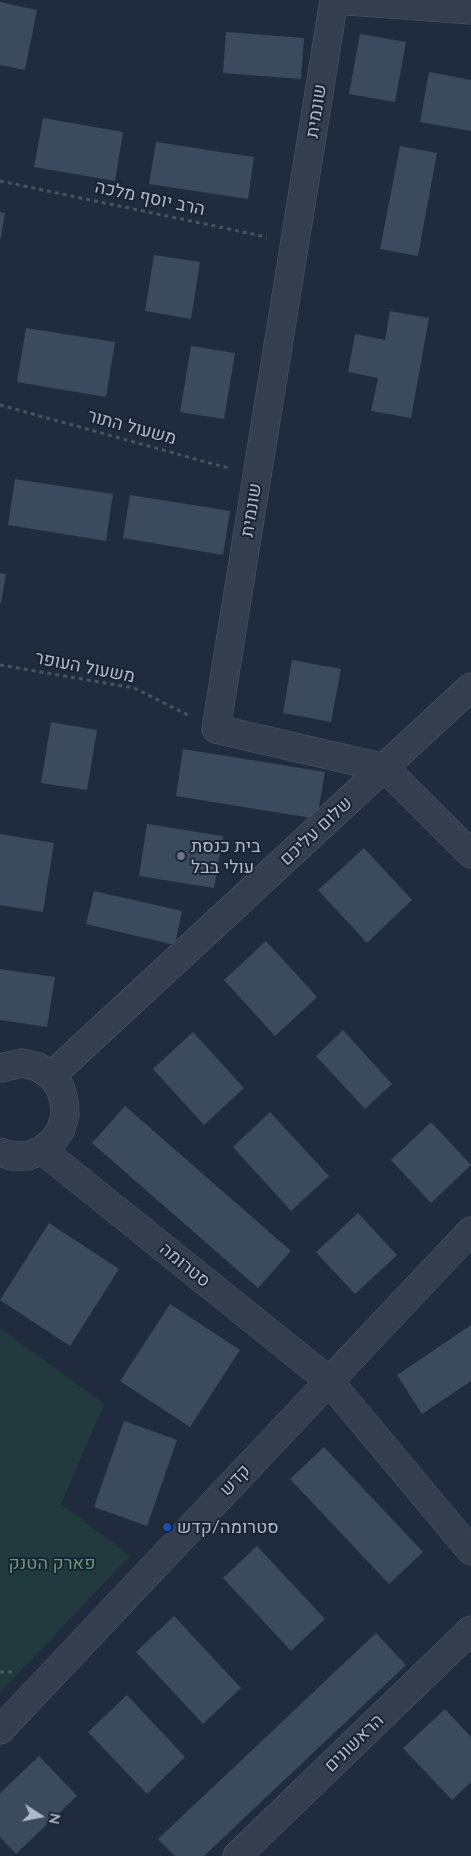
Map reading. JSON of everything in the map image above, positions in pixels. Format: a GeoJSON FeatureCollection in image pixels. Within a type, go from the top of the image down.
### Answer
{"type":"FeatureCollection","features":[{"type":"Feature","properties":{"kind":"street","name":"שונמית"},"geometry":{"type":"LineString","coordinates":[[216,729],[334,0],[471,10]]}},
{"type":"Feature","properties":{"kind":"street","name":"שלום עליכם"},"geometry":{"type":"LineString","coordinates":[[51,1076],[471,687]]}},
{"type":"Feature","properties":{"kind":"street"},"geometry":{"type":"LineString","coordinates":[[216,729],[385,768],[471,854]]}},
{"type":"Feature","properties":{"kind":"street"},"geometry":{"type":"LineString","coordinates":[[0,1068],[22,1063],[38,1067],[51,1076],[60,1087],[65,1115],[61,1129],[53,1141],[42,1150],[28,1156],[12,1156],[0,1152]]}},
{"type":"Feature","properties":{"kind":"street","name":"סטרומה"},"geometry":{"type":"LineString","coordinates":[[42,1150],[328,1380],[471,1551]]}},
{"type":"Feature","properties":{"kind":"street","name":"קדש"},"geometry":{"type":"LineString","coordinates":[[0,1730],[328,1380],[471,1231]]}},
{"type":"Feature","properties":{"kind":"street","name":"הראשונים"},"geometry":{"type":"LineString","coordinates":[[242,1854],[471,1630]]}},
{"type":"Feature","properties":{"kind":"path","name":"הרב יוסף מלכה"},"geometry":{"type":"LineString","coordinates":[[0,181],[295,242]]}},
{"type":"Feature","properties":{"kind":"path","name":"משעול התור"},"geometry":{"type":"LineString","coordinates":[[0,405],[257,476]]}},
{"type":"Feature","properties":{"kind":"path","name":"משעול העופר"},"geometry":{"type":"LineString","coordinates":[[0,665],[134,688],[216,729]]}},
{"type":"Feature","properties":{"kind":"green space","name":"פארק הטנק"},"geometry":{"type":"Polygon","coordinates":[[[0,1328],[104,1404],[61,1504],[130,1556],[0,1692],[0,1328]]]}},
{"type":"Feature","properties":{"kind":"building"},"geometry":{"type":"Polygon","coordinates":[[[0,2],[37,10],[25,70],[0,65],[0,2]]]}},
{"type":"Feature","properties":{"kind":"building"},"geometry":{"type":"Polygon","coordinates":[[[226,32],[304,38],[301,79],[223,73],[226,32]]]}},
{"type":"Feature","properties":{"kind":"building"},"geometry":{"type":"Polygon","coordinates":[[[360,34],[406,42],[395,102],[349,94],[360,34]]]}},
{"type":"Feature","properties":{"kind":"building"},"geometry":{"type":"Polygon","coordinates":[[[429,72],[471,80],[471,131],[420,122],[429,72]]]}},
{"type":"Feature","properties":{"kind":"building"},"geometry":{"type":"Polygon","coordinates":[[[43,118],[123,132],[115,181],[34,167],[43,118]]]}},
{"type":"Feature","properties":{"kind":"building"},"geometry":{"type":"Polygon","coordinates":[[[156,142],[254,157],[248,199],[149,184],[156,142]]]}},
{"type":"Feature","properties":{"kind":"building"},"geometry":{"type":"Polygon","coordinates":[[[400,146],[437,153],[418,256],[380,249],[400,146]]]}},
{"type":"Feature","properties":{"kind":"building"},"geometry":{"type":"Polygon","coordinates":[[[0,212],[5,213],[1,238],[0,238],[0,212]]]}},
{"type":"Feature","properties":{"kind":"building"},"geometry":{"type":"Polygon","coordinates":[[[154,255],[200,262],[191,319],[145,311],[154,255]]]}},
{"type":"Feature","properties":{"kind":"building"},"geometry":{"type":"Polygon","coordinates":[[[390,311],[429,318],[411,418],[371,411],[378,378],[348,372],[355,334],[385,340],[390,311]]]}},
{"type":"Feature","properties":{"kind":"building"},"geometry":{"type":"Polygon","coordinates":[[[26,328],[115,342],[106,397],[17,382],[26,328]]]}},
{"type":"Feature","properties":{"kind":"building"},"geometry":{"type":"Polygon","coordinates":[[[191,346],[235,353],[224,419],[180,412],[191,346]]]}},
{"type":"Feature","properties":{"kind":"building"},"geometry":{"type":"Polygon","coordinates":[[[15,479],[113,494],[106,541],[8,525],[15,479]]]}},
{"type":"Feature","properties":{"kind":"building"},"geometry":{"type":"Polygon","coordinates":[[[130,495],[230,511],[223,555],[123,538],[130,495]]]}},
{"type":"Feature","properties":{"kind":"building"},"geometry":{"type":"Polygon","coordinates":[[[0,573],[6,574],[1,603],[0,603],[0,573]]]}},
{"type":"Feature","properties":{"kind":"building"},"geometry":{"type":"Polygon","coordinates":[[[292,660],[341,669],[331,722],[283,713],[292,660]]]}},
{"type":"Feature","properties":{"kind":"building"},"geometry":{"type":"Polygon","coordinates":[[[51,722],[97,730],[87,790],[41,783],[51,722]]]}},
{"type":"Feature","properties":{"kind":"building"},"geometry":{"type":"Polygon","coordinates":[[[183,749],[325,772],[317,819],[176,796],[183,749]]]}},
{"type":"Feature","properties":{"kind":"building","name":"בית כנסת עולי בבל"},"geometry":{"type":"Polygon","coordinates":[[[147,824],[223,836],[214,888],[139,876],[147,824]]]}},
{"type":"Feature","properties":{"kind":"building"},"geometry":{"type":"Polygon","coordinates":[[[0,834],[54,843],[43,912],[0,905],[0,834]]]}},
{"type":"Feature","properties":{"kind":"building"},"geometry":{"type":"Polygon","coordinates":[[[364,848],[412,900],[367,943],[318,890],[364,848]]]}},
{"type":"Feature","properties":{"kind":"building"},"geometry":{"type":"Polygon","coordinates":[[[94,891],[182,911],[175,945],[86,924],[94,891]]]}},
{"type":"Feature","properties":{"kind":"building"},"geometry":{"type":"Polygon","coordinates":[[[266,941],[317,997],[275,1036],[224,980],[266,941]]]}},
{"type":"Feature","properties":{"kind":"building"},"geometry":{"type":"Polygon","coordinates":[[[0,969],[55,977],[47,1027],[0,1020],[0,969]]]}},
{"type":"Feature","properties":{"kind":"building"},"geometry":{"type":"Polygon","coordinates":[[[343,1030],[392,1084],[365,1109],[316,1056],[343,1030]]]}},
{"type":"Feature","properties":{"kind":"building"},"geometry":{"type":"Polygon","coordinates":[[[193,1032],[244,1088],[204,1125],[153,1069],[193,1032]]]}},
{"type":"Feature","properties":{"kind":"building"},"geometry":{"type":"Polygon","coordinates":[[[125,1106],[291,1251],[258,1288],[92,1143],[125,1106]]]}},
{"type":"Feature","properties":{"kind":"building"},"geometry":{"type":"Polygon","coordinates":[[[270,1112],[329,1176],[291,1211],[233,1147],[270,1112]]]}},
{"type":"Feature","properties":{"kind":"building"},"geometry":{"type":"Polygon","coordinates":[[[431,1122],[471,1165],[431,1203],[391,1160],[431,1122]]]}},
{"type":"Feature","properties":{"kind":"building"},"geometry":{"type":"Polygon","coordinates":[[[358,1213],[397,1255],[355,1294],[316,1252],[358,1213]]]}},
{"type":"Feature","properties":{"kind":"building"},"geometry":{"type":"Polygon","coordinates":[[[49,1223],[119,1269],[70,1346],[0,1300],[49,1223]]]}},
{"type":"Feature","properties":{"kind":"building"},"geometry":{"type":"Polygon","coordinates":[[[170,1304],[240,1350],[190,1427],[120,1381],[170,1304]]]}},
{"type":"Feature","properties":{"kind":"building"},"geometry":{"type":"Polygon","coordinates":[[[471,1325],[471,1381],[422,1414],[397,1375],[471,1325]]]}},
{"type":"Feature","properties":{"kind":"building"},"geometry":{"type":"Polygon","coordinates":[[[124,1421],[177,1440],[147,1526],[94,1507],[124,1421]]]}},
{"type":"Feature","properties":{"kind":"building"},"geometry":{"type":"Polygon","coordinates":[[[324,1447],[423,1552],[389,1584],[290,1479],[324,1447]]]}},
{"type":"Feature","properties":{"kind":"building"},"geometry":{"type":"Polygon","coordinates":[[[257,1546],[325,1619],[291,1651],[223,1578],[257,1546]]]}},
{"type":"Feature","properties":{"kind":"building"},"geometry":{"type":"Polygon","coordinates":[[[174,1616],[241,1688],[203,1724],[136,1652],[174,1616]]]}},
{"type":"Feature","properties":{"kind":"building"},"geometry":{"type":"Polygon","coordinates":[[[376,1633],[406,1665],[204,1856],[175,1856],[158,1839],[376,1633]]]}},
{"type":"Feature","properties":{"kind":"building"},"geometry":{"type":"Polygon","coordinates":[[[127,1695],[185,1757],[147,1794],[88,1732],[127,1695]]]}},
{"type":"Feature","properties":{"kind":"building"},"geometry":{"type":"Polygon","coordinates":[[[445,1709],[471,1737],[471,1782],[452,1800],[403,1748],[445,1709]]]}},
{"type":"Feature","properties":{"kind":"building"},"geometry":{"type":"Polygon","coordinates":[[[39,1756],[77,1796],[16,1854],[0,1837],[0,1793],[39,1756]]]}},
{"type":"Feature","properties":{"kind":"place","name":"בית כנסת עולי בבל"},"geometry":{"type":"Point","coordinates":[181,856]}},
{"type":"Feature","properties":{"kind":"place","name":"סטרומה/קדש"},"geometry":{"type":"Point","coordinates":[167,1527]}}]}
